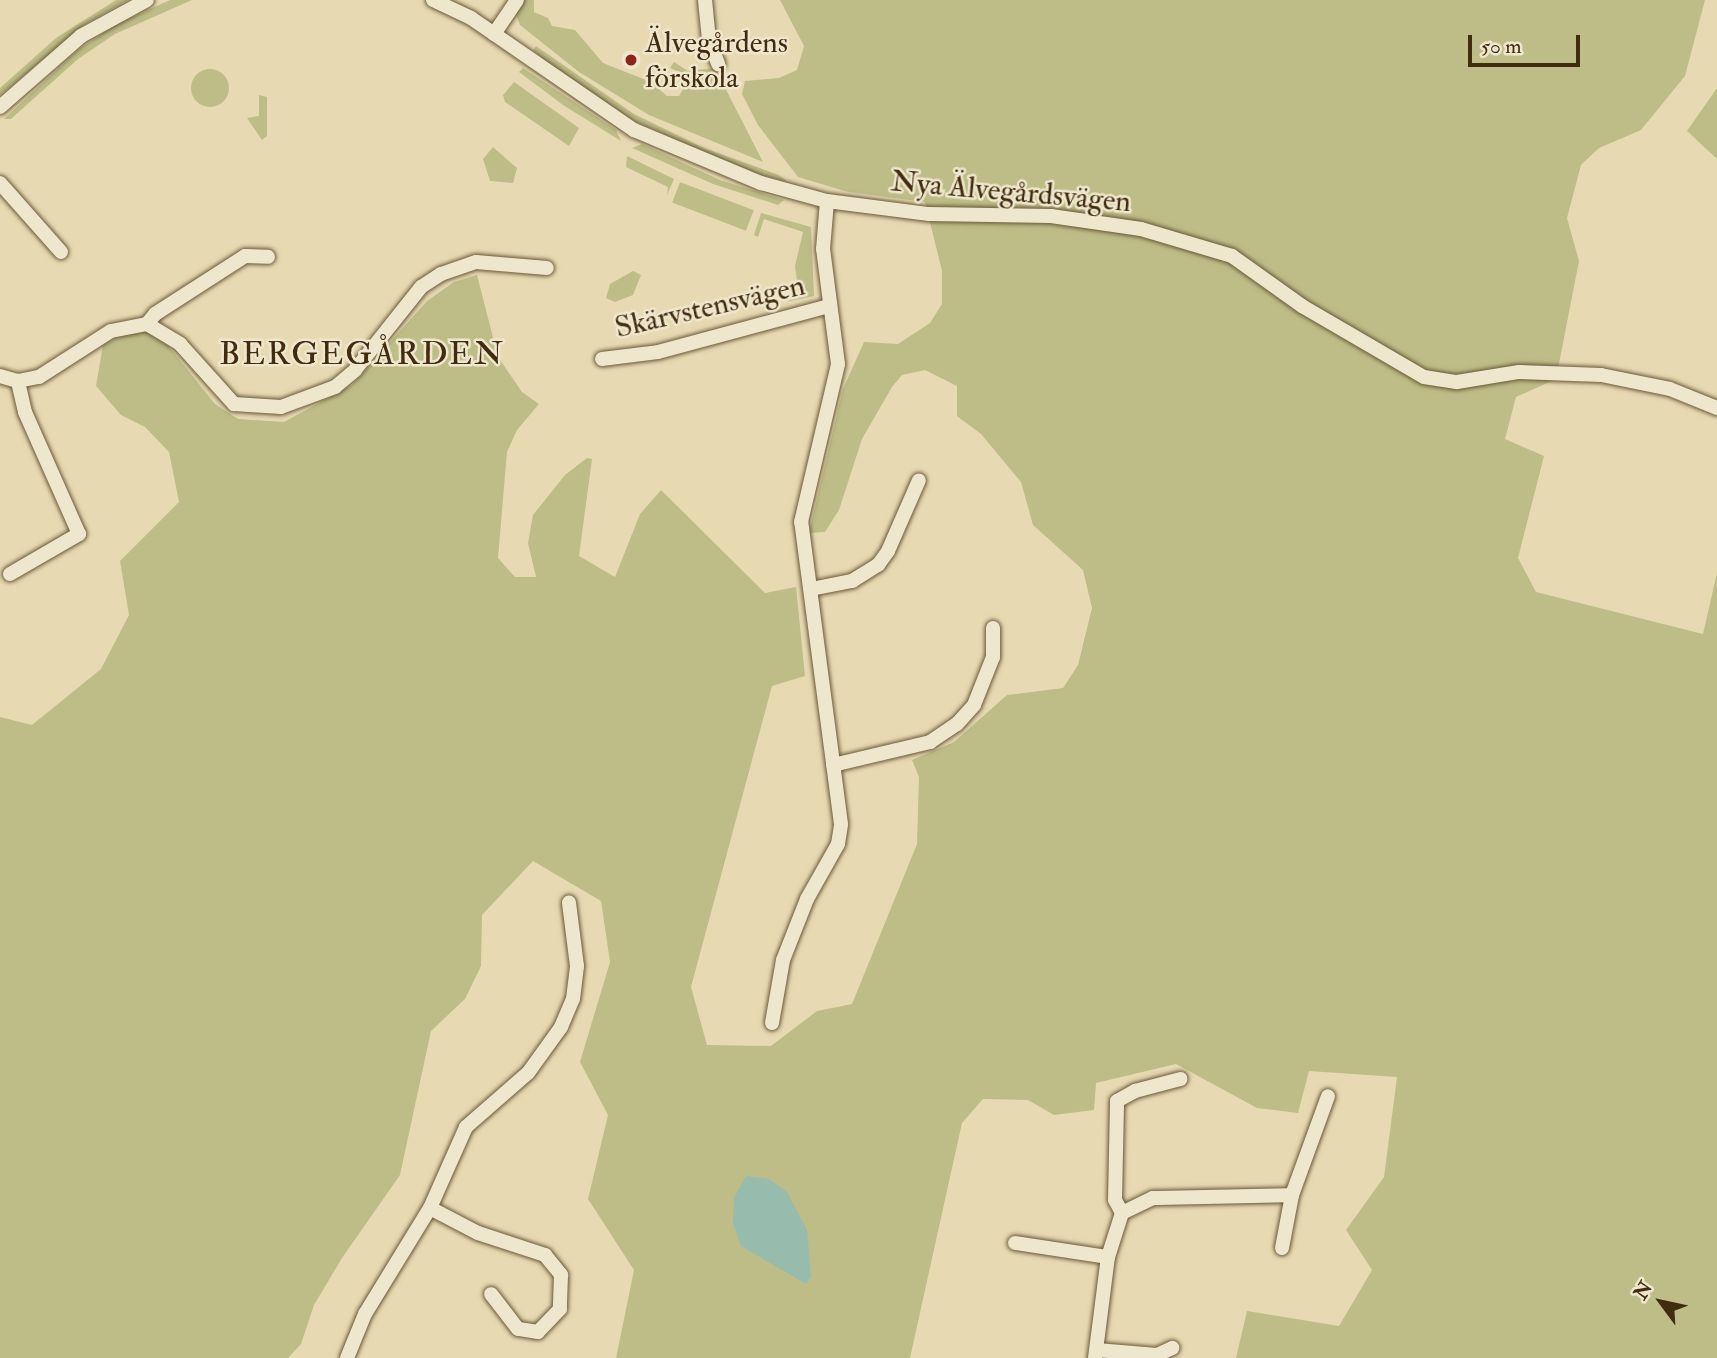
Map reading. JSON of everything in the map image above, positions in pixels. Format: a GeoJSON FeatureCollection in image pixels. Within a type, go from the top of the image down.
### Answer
{"type":"FeatureCollection","features":[{"type":"Feature","properties":{"kind":"street"},"geometry":{"type":"LineString","coordinates":[[0,107],[81,36],[147,0]]}},
{"type":"Feature","properties":{"kind":"street","name":"Nya Älvegårdsvägen"},"geometry":{"type":"LineString","coordinates":[[433,0],[494,34],[634,130],[761,183],[827,201],[929,214],[1088,219],[1189,240],[1248,265],[1302,306],[1424,377],[1457,382],[1519,372],[1601,375],[1670,389],[1717,408]]}},
{"type":"Feature","properties":{"kind":"street"},"geometry":{"type":"LineString","coordinates":[[494,34],[517,0]]}},
{"type":"Feature","properties":{"kind":"street"},"geometry":{"type":"LineString","coordinates":[[705,0],[709,40],[718,64]]}},
{"type":"Feature","properties":{"kind":"street"},"geometry":{"type":"LineString","coordinates":[[0,183],[61,252]]}},
{"type":"Feature","properties":{"kind":"street","name":"Skärvstensvägen"},"geometry":{"type":"LineString","coordinates":[[772,1023],[783,960],[807,899],[838,844],[841,824],[801,522],[838,363],[823,249],[827,201]]}},
{"type":"Feature","properties":{"kind":"street"},"geometry":{"type":"LineString","coordinates":[[0,376],[18,381],[39,377],[111,331],[147,324],[155,314],[245,256],[268,257]]}},
{"type":"Feature","properties":{"kind":"street"},"geometry":{"type":"LineString","coordinates":[[147,324],[180,344],[234,404],[281,407],[335,387],[355,370],[421,287],[441,274],[476,262],[547,268]]}},
{"type":"Feature","properties":{"kind":"street","name":"Skärvstensvägen"},"geometry":{"type":"LineString","coordinates":[[602,359],[658,352],[829,306]]}},
{"type":"Feature","properties":{"kind":"street"},"geometry":{"type":"LineString","coordinates":[[10,574],[79,534],[25,412],[18,381]]}},
{"type":"Feature","properties":{"kind":"street"},"geometry":{"type":"LineString","coordinates":[[811,589],[852,582],[878,565],[888,551],[919,480]]}},
{"type":"Feature","properties":{"kind":"street"},"geometry":{"type":"LineString","coordinates":[[834,765],[930,742],[957,724],[974,705],[993,657],[993,628]]}},
{"type":"Feature","properties":{"kind":"street"},"geometry":{"type":"LineString","coordinates":[[347,1358],[365,1314],[430,1208],[466,1128],[528,1073],[561,1027],[573,999],[577,966],[569,903]]}},
{"type":"Feature","properties":{"kind":"street"},"geometry":{"type":"LineString","coordinates":[[1172,1348],[1157,1355],[1096,1354],[1108,1257],[1122,1213],[1115,1200],[1117,1101],[1135,1091],[1180,1079]]}},
{"type":"Feature","properties":{"kind":"street"},"geometry":{"type":"LineString","coordinates":[[1282,1248],[1292,1195],[1328,1096]]}},
{"type":"Feature","properties":{"kind":"street"},"geometry":{"type":"LineString","coordinates":[[1122,1213],[1153,1198],[1292,1195]]}},
{"type":"Feature","properties":{"kind":"street"},"geometry":{"type":"LineString","coordinates":[[430,1208],[478,1233],[545,1255],[561,1275],[560,1309],[538,1332],[518,1329],[491,1294]]}},
{"type":"Feature","properties":{"kind":"street"},"geometry":{"type":"LineString","coordinates":[[1015,1243],[1108,1257]]}},
{"type":"Feature","properties":{"kind":"shaded area"},"geometry":{"type":"Polygon","coordinates":[[[116,0],[128,0],[85,24],[0,95],[0,88],[56,38],[116,0]]]}},
{"type":"Feature","properties":{"kind":"shaded area"},"geometry":{"type":"Polygon","coordinates":[[[170,0],[192,0],[115,34],[78,59],[11,119],[4,119],[78,50],[115,25],[170,0]]]}},
{"type":"Feature","properties":{"kind":"shaded area"},"geometry":{"type":"Polygon","coordinates":[[[524,0],[534,0],[534,12],[548,18],[552,26],[575,30],[603,63],[651,82],[667,96],[679,96],[685,86],[681,73],[670,68],[674,62],[688,71],[715,68],[763,162],[649,115],[579,72],[520,25],[516,14],[524,0]]]}},
{"type":"Feature","properties":{"kind":"shaded area"},"geometry":{"type":"Polygon","coordinates":[[[780,0],[1705,0],[1685,76],[1641,130],[1599,148],[1581,165],[1567,218],[1579,261],[1556,379],[1516,397],[1505,439],[1544,456],[1518,558],[1536,592],[1703,634],[1717,573],[1717,1358],[1236,1358],[1247,1311],[1339,1326],[1372,1270],[1346,1230],[1384,1177],[1397,1077],[1309,1071],[1298,1113],[1257,1108],[1176,1064],[1096,1083],[1094,1110],[1054,1115],[1028,1100],[983,1099],[962,1123],[910,1358],[616,1358],[634,1270],[588,1199],[608,1115],[580,1062],[610,962],[601,901],[533,861],[482,915],[481,966],[465,999],[431,1031],[400,1175],[342,1258],[314,1305],[301,1344],[288,1358],[0,1358],[0,717],[32,725],[101,669],[129,615],[120,561],[179,502],[169,452],[145,427],[121,415],[96,386],[103,345],[134,330],[158,333],[215,404],[238,419],[284,422],[352,385],[427,301],[454,282],[477,275],[498,357],[522,392],[539,404],[517,430],[507,452],[498,558],[515,577],[536,577],[528,543],[533,515],[565,475],[587,458],[592,459],[579,556],[615,577],[640,514],[661,490],[765,593],[796,587],[805,676],[772,686],[691,987],[707,1045],[771,1046],[817,1011],[852,1004],[917,844],[919,777],[912,760],[954,742],[1007,695],[1063,688],[1078,665],[1092,608],[1083,570],[1033,525],[1021,482],[981,434],[957,416],[957,386],[925,370],[902,375],[892,387],[862,439],[839,510],[825,532],[809,533],[843,389],[864,342],[898,344],[930,323],[942,304],[942,271],[925,202],[848,192],[798,177],[758,125],[742,94],[745,81],[779,78],[797,70],[804,46],[780,0]]]}},
{"type":"Feature","properties":{"kind":"shaded area"},"geometry":{"type":"Polygon","coordinates":[[[536,46],[634,114],[704,148],[779,175],[788,182],[745,171],[626,117],[567,79],[533,50],[536,46]]]}},
{"type":"Feature","properties":{"kind":"shaded area"},"geometry":{"type":"Polygon","coordinates":[[[523,68],[616,130],[621,141],[563,105],[519,72],[523,68]]]}},
{"type":"Feature","properties":{"kind":"shaded area"},"geometry":{"type":"Polygon","coordinates":[[[210,69],[224,74],[229,88],[224,102],[210,107],[196,102],[191,88],[196,74],[210,69]]]}},
{"type":"Feature","properties":{"kind":"shaded area"},"geometry":{"type":"Polygon","coordinates":[[[514,82],[579,128],[569,146],[505,102],[503,95],[514,82]]]}},
{"type":"Feature","properties":{"kind":"shaded area"},"geometry":{"type":"Polygon","coordinates":[[[1717,88],[1717,159],[1687,131],[1717,88]]]}},
{"type":"Feature","properties":{"kind":"shaded area"},"geometry":{"type":"Polygon","coordinates":[[[259,95],[267,97],[267,136],[262,140],[247,118],[259,116],[259,95]]]}},
{"type":"Feature","properties":{"kind":"shaded area"},"geometry":{"type":"Polygon","coordinates":[[[642,144],[720,180],[784,200],[778,205],[713,184],[632,148],[642,144]]]}},
{"type":"Feature","properties":{"kind":"shaded area"},"geometry":{"type":"Polygon","coordinates":[[[493,147],[517,168],[513,183],[490,181],[483,159],[493,147]]]}},
{"type":"Feature","properties":{"kind":"shaded area"},"geometry":{"type":"Polygon","coordinates":[[[627,156],[674,179],[667,195],[668,187],[626,167],[627,156]]]}},
{"type":"Feature","properties":{"kind":"shaded area"},"geometry":{"type":"Polygon","coordinates":[[[680,182],[754,210],[746,231],[672,203],[680,182]]]}},
{"type":"Feature","properties":{"kind":"shaded area"},"geometry":{"type":"Polygon","coordinates":[[[761,213],[811,227],[814,296],[786,302],[799,296],[795,266],[803,232],[764,219],[758,237],[754,235],[761,213]]]}},
{"type":"Feature","properties":{"kind":"shaded area"},"geometry":{"type":"Polygon","coordinates":[[[633,271],[641,275],[633,295],[615,302],[606,298],[610,284],[633,271]]]}},
{"type":"Feature","properties":{"kind":"shaded area"},"geometry":{"type":"Polygon","coordinates":[[[746,1176],[769,1179],[787,1192],[807,1230],[811,1277],[806,1284],[741,1246],[733,1223],[734,1198],[746,1176]]]}},
{"type":"Feature","properties":{"kind":"place","name":"Älvegårdens förskola"},"geometry":{"type":"Point","coordinates":[631,60]}},
{"type":"Feature","properties":{"kind":"district","name":"BERGEGÅRDEN"},"geometry":{"type":"Point","coordinates":[362,354]}}]}
